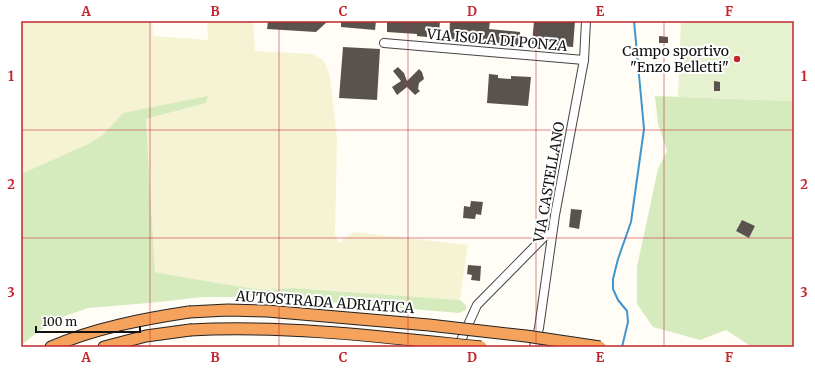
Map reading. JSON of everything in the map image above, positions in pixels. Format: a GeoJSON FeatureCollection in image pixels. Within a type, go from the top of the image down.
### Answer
{"type":"FeatureCollection","features":[{"type":"Feature","properties":{"kind":"highway","name":"AUTOSTRADA ADRIATICA"},"geometry":{"type":"LineString","coordinates":[[51,347],[104,330],[149,318],[189,312],[228,310],[267,311],[437,326],[526,336],[600,347]]}},
{"type":"Feature","properties":{"kind":"highway"},"geometry":{"type":"LineString","coordinates":[[104,347],[146,336],[190,330],[228,328],[304,331],[481,347]]}},
{"type":"Feature","properties":{"kind":"street","name":"VIA CASTELLANO"},"geometry":{"type":"LineString","coordinates":[[534,347],[539,328],[552,233],[584,60],[586,21]]}},
{"type":"Feature","properties":{"kind":"street","name":"VIA ISOLA DI PONZA"},"geometry":{"type":"LineString","coordinates":[[384,43],[584,60]]}},
{"type":"Feature","properties":{"kind":"street"},"geometry":{"type":"LineString","coordinates":[[458,347],[477,305],[544,237],[552,233]]}},
{"type":"Feature","properties":{"kind":"shaded area"},"geometry":{"type":"Polygon","coordinates":[[[21,21],[152,21],[153,36],[208,40],[207,21],[253,21],[255,51],[313,54],[323,60],[330,75],[337,139],[335,234],[338,242],[340,243],[344,238],[354,232],[468,245],[460,300],[293,288],[265,290],[155,272],[146,119],[206,103],[119,117],[115,124],[104,134],[90,143],[21,174],[21,21]]]}},
{"type":"Feature","properties":{"kind":"green space","name":"Campo sportivo \"Enzo Belletti\""},"geometry":{"type":"Polygon","coordinates":[[[681,21],[794,21],[794,101],[678,97],[681,21]]]}},
{"type":"Feature","properties":{"kind":"green space"},"geometry":{"type":"Polygon","coordinates":[[[208,96],[206,103],[146,119],[155,272],[265,290],[293,288],[460,300],[466,305],[466,310],[459,313],[269,297],[204,297],[88,308],[54,320],[21,345],[21,174],[90,143],[104,134],[123,113],[208,96]]]}},
{"type":"Feature","properties":{"kind":"green space"},"geometry":{"type":"Polygon","coordinates":[[[655,96],[794,101],[794,347],[752,347],[726,330],[700,340],[653,327],[637,304],[637,267],[658,169],[667,151],[658,124],[655,96]],[[742,220],[736,231],[749,238],[755,226],[742,220]]]}},
{"type":"Feature","properties":{"kind":"building"},"geometry":{"type":"Polygon","coordinates":[[[268,21],[328,21],[316,32],[267,29],[268,21]]]}},
{"type":"Feature","properties":{"kind":"building"},"geometry":{"type":"Polygon","coordinates":[[[341,21],[376,21],[375,30],[341,27],[341,21]]]}},
{"type":"Feature","properties":{"kind":"building"},"geometry":{"type":"Polygon","coordinates":[[[387,21],[440,21],[439,34],[427,32],[427,37],[417,36],[417,34],[387,32],[387,21]]]}},
{"type":"Feature","properties":{"kind":"building"},"geometry":{"type":"Polygon","coordinates":[[[450,21],[490,21],[489,29],[520,32],[519,46],[449,41],[450,21]]]}},
{"type":"Feature","properties":{"kind":"building"},"geometry":{"type":"Polygon","coordinates":[[[534,21],[575,21],[573,47],[532,44],[534,21]]]}},
{"type":"Feature","properties":{"kind":"building"},"geometry":{"type":"Polygon","coordinates":[[[659,36],[668,37],[668,43],[659,43],[659,36]]]}},
{"type":"Feature","properties":{"kind":"building"},"geometry":{"type":"Polygon","coordinates":[[[343,47],[380,49],[377,100],[339,98],[343,47]]]}},
{"type":"Feature","properties":{"kind":"building"},"geometry":{"type":"Polygon","coordinates":[[[398,67],[404,73],[407,81],[419,69],[422,72],[424,79],[419,83],[418,89],[420,91],[415,95],[407,87],[397,95],[392,87],[401,81],[393,71],[398,67]]]}},
{"type":"Feature","properties":{"kind":"building"},"geometry":{"type":"Polygon","coordinates":[[[489,74],[498,75],[498,78],[511,79],[511,76],[531,77],[528,106],[487,103],[489,74]]]}},
{"type":"Feature","properties":{"kind":"building"},"geometry":{"type":"Polygon","coordinates":[[[714,81],[720,82],[720,91],[714,91],[714,81]]]}},
{"type":"Feature","properties":{"kind":"building"},"geometry":{"type":"Polygon","coordinates":[[[471,201],[483,202],[481,215],[476,214],[475,219],[463,218],[464,206],[470,207],[471,201]]]}},
{"type":"Feature","properties":{"kind":"building"},"geometry":{"type":"Polygon","coordinates":[[[571,209],[582,210],[579,229],[569,227],[571,209]]]}},
{"type":"Feature","properties":{"kind":"building"},"geometry":{"type":"Polygon","coordinates":[[[742,220],[755,226],[749,238],[736,231],[742,220]]]}},
{"type":"Feature","properties":{"kind":"building"},"geometry":{"type":"Polygon","coordinates":[[[468,265],[481,266],[480,281],[471,280],[472,275],[467,274],[468,265]]]}},
{"type":"Feature","properties":{"kind":"waterway"},"geometry":{"type":"LineString","coordinates":[[622,347],[628,322],[627,311],[618,300],[613,289],[613,279],[618,259],[631,222],[644,129],[634,21]]}},
{"type":"Feature","properties":{"kind":"place","name":"Campo sportivo \"Enzo Belletti\""},"geometry":{"type":"Point","coordinates":[737,59]}}]}
